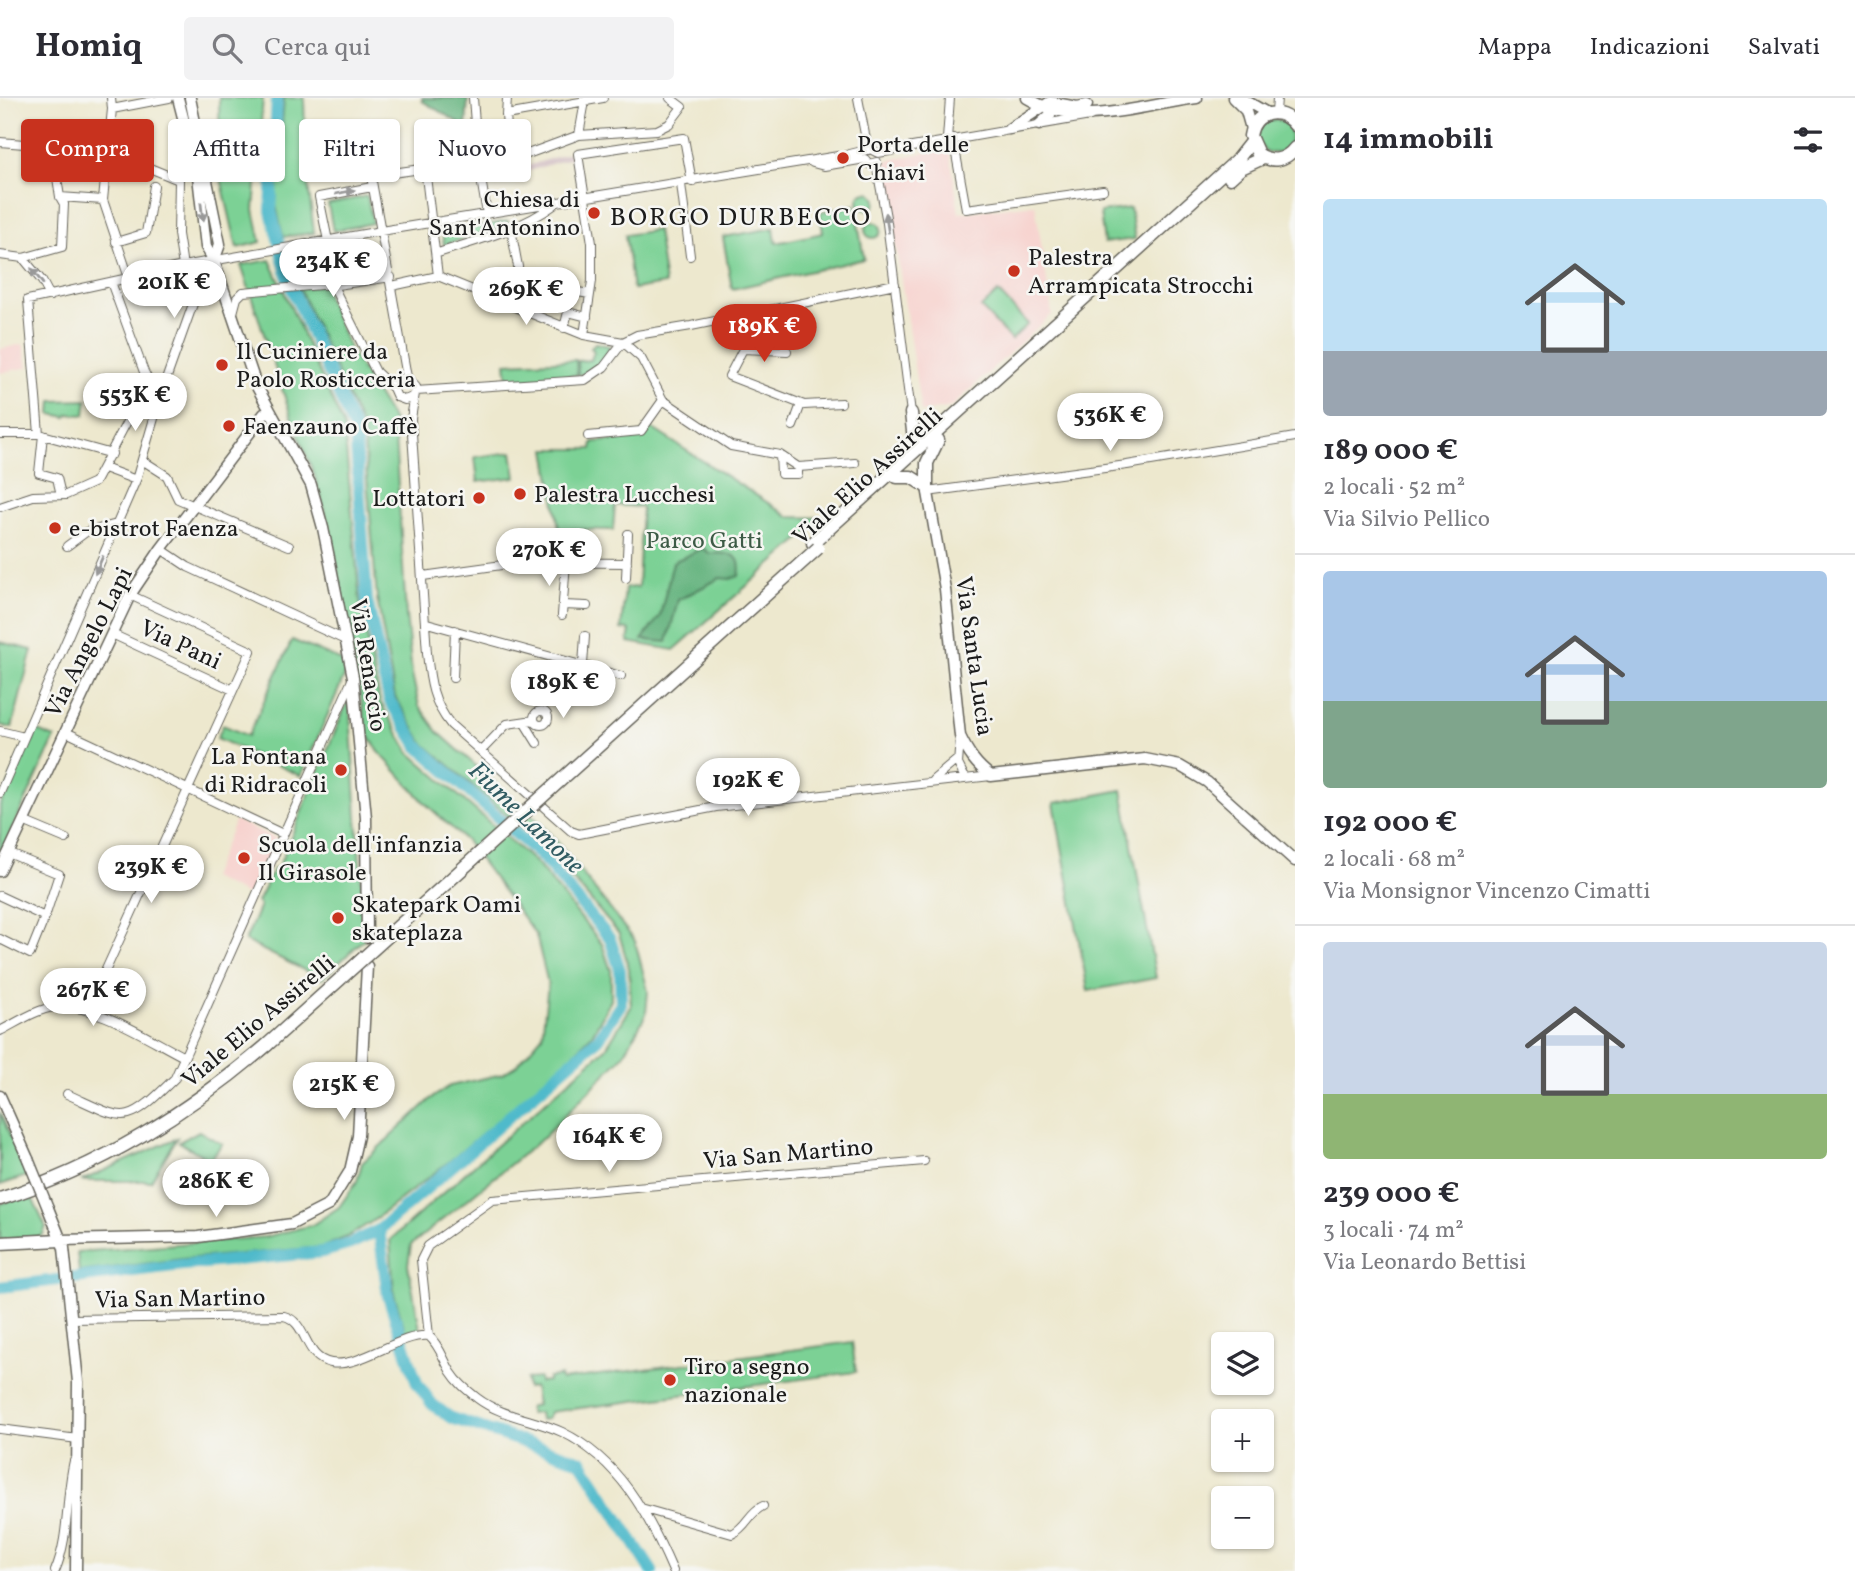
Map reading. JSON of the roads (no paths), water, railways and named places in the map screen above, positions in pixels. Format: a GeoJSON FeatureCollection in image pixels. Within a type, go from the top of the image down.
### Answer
{"type":"FeatureCollection","features":[{"type":"Feature","properties":{"kind":"main road","name":"Viale Elio Assirelli"},"geometry":{"type":"LineString","coordinates":[[816,546],[942,427],[1236,161],[1251,136],[1254,122],[1280,113]]}},
{"type":"Feature","properties":{"kind":"main road"},"geometry":{"type":"LineString","coordinates":[[1280,113],[1295,125]]}},
{"type":"Feature","properties":{"kind":"main road"},"geometry":{"type":"LineString","coordinates":[[1251,136],[1263,158]]}},
{"type":"Feature","properties":{"kind":"main road","name":"Viale Elio Assirelli"},"geometry":{"type":"LineString","coordinates":[[0,1199],[37,1188],[139,1139],[221,1084],[816,546],[897,477],[1241,168],[1263,158],[1279,160],[1295,148]]}},
{"type":"Feature","properties":{"kind":"main road"},"geometry":{"type":"LineString","coordinates":[[911,413],[916,423],[925,430],[942,427]]}},
{"type":"Feature","properties":{"kind":"main road"},"geometry":{"type":"LineString","coordinates":[[905,461],[914,440],[911,413]]}},
{"type":"Feature","properties":{"kind":"main road"},"geometry":{"type":"LineString","coordinates":[[927,489],[927,463],[938,440]]}},
{"type":"Feature","properties":{"kind":"main road"},"geometry":{"type":"LineString","coordinates":[[897,477],[911,477],[927,489]]}},
{"type":"Feature","properties":{"kind":"main road","name":"Viale Elio Assirelli"},"geometry":{"type":"LineString","coordinates":[[0,1192],[30,1182],[133,1134],[217,1079],[265,1043]]}},
{"type":"Feature","properties":{"kind":"main road"},"geometry":{"type":"LineString","coordinates":[[0,1243],[62,1244]]}},
{"type":"Feature","properties":{"kind":"street"},"geometry":{"type":"LineString","coordinates":[[111,98],[112,119]]}},
{"type":"Feature","properties":{"kind":"street"},"geometry":{"type":"LineString","coordinates":[[113,109],[169,98]]}},
{"type":"Feature","properties":{"kind":"street"},"geometry":{"type":"LineString","coordinates":[[178,98],[198,176],[206,247],[201,263]]}},
{"type":"Feature","properties":{"kind":"street"},"geometry":{"type":"LineString","coordinates":[[0,793],[136,480],[162,393],[204,273],[215,261],[220,244],[190,98]]}},
{"type":"Feature","properties":{"kind":"street"},"geometry":{"type":"LineString","coordinates":[[474,98],[475,119]]}},
{"type":"Feature","properties":{"kind":"street"},"geometry":{"type":"LineString","coordinates":[[507,98],[509,152],[513,159],[579,135],[657,131],[669,124],[682,107],[670,98]]}},
{"type":"Feature","properties":{"kind":"street"},"geometry":{"type":"LineString","coordinates":[[506,115],[603,98]]}},
{"type":"Feature","properties":{"kind":"street"},"geometry":{"type":"LineString","coordinates":[[858,98],[866,154],[869,164],[876,163]]}},
{"type":"Feature","properties":{"kind":"street"},"geometry":{"type":"LineString","coordinates":[[950,98],[950,139],[966,209],[1103,190]]}},
{"type":"Feature","properties":{"kind":"street"},"geometry":{"type":"LineString","coordinates":[[1014,126],[1024,112],[1024,98],[1077,107],[1087,105],[1127,109]]}},
{"type":"Feature","properties":{"kind":"street"},"geometry":{"type":"LineString","coordinates":[[61,495],[57,478],[39,472],[41,434],[28,300],[183,266],[380,231],[584,198],[725,179],[1014,126],[1040,125],[1197,98]]}},
{"type":"Feature","properties":{"kind":"street"},"geometry":{"type":"LineString","coordinates":[[1233,98],[1246,111],[1251,136]]}},
{"type":"Feature","properties":{"kind":"street"},"geometry":{"type":"LineString","coordinates":[[1241,98],[1280,113]]}},
{"type":"Feature","properties":{"kind":"street"},"geometry":{"type":"LineString","coordinates":[[1277,98],[1280,113]]}},
{"type":"Feature","properties":{"kind":"street"},"geometry":{"type":"LineString","coordinates":[[579,135],[585,101]]}},
{"type":"Feature","properties":{"kind":"street"},"geometry":{"type":"LineString","coordinates":[[1014,126],[1049,103],[1094,116]]}},
{"type":"Feature","properties":{"kind":"street"},"geometry":{"type":"LineString","coordinates":[[1040,125],[1049,103]]}},
{"type":"Feature","properties":{"kind":"street"},"geometry":{"type":"LineString","coordinates":[[584,335],[590,294],[592,243],[578,153],[684,138],[692,182]]}},
{"type":"Feature","properties":{"kind":"street"},"geometry":{"type":"LineString","coordinates":[[0,142],[21,144]]}},
{"type":"Feature","properties":{"kind":"street"},"geometry":{"type":"LineString","coordinates":[[878,153],[876,163],[911,413]]}},
{"type":"Feature","properties":{"kind":"street"},"geometry":{"type":"LineString","coordinates":[[414,170],[371,176],[407,377],[414,390],[411,419],[430,687],[438,709],[571,831],[579,834],[716,807],[1145,760],[1180,766],[1207,782],[1295,860]]}},
{"type":"Feature","properties":{"kind":"street"},"geometry":{"type":"LineString","coordinates":[[154,171],[179,180],[178,234],[183,266]]}},
{"type":"Feature","properties":{"kind":"street"},"geometry":{"type":"LineString","coordinates":[[0,255],[23,258],[62,247],[64,204],[58,182]]}},
{"type":"Feature","properties":{"kind":"street"},"geometry":{"type":"LineString","coordinates":[[105,182],[103,200],[129,278]]}},
{"type":"Feature","properties":{"kind":"street"},"geometry":{"type":"LineString","coordinates":[[427,182],[438,253],[438,276]]}},
{"type":"Feature","properties":{"kind":"street"},"geometry":{"type":"LineString","coordinates":[[482,182],[487,214]]}},
{"type":"Feature","properties":{"kind":"street"},"geometry":{"type":"LineString","coordinates":[[681,184],[690,256]]}},
{"type":"Feature","properties":{"kind":"street"},"geometry":{"type":"LineString","coordinates":[[116,242],[146,233],[154,186]]}},
{"type":"Feature","properties":{"kind":"street"},"geometry":{"type":"LineString","coordinates":[[372,187],[319,197],[324,242],[337,285],[438,276],[517,302],[564,328],[584,335],[623,342],[641,358],[663,400],[731,446],[780,455],[798,467],[855,463]]}},
{"type":"Feature","properties":{"kind":"street"},"geometry":{"type":"LineString","coordinates":[[60,197],[103,200]]}},
{"type":"Feature","properties":{"kind":"street"},"geometry":{"type":"LineString","coordinates":[[438,253],[536,219],[557,203]]}},
{"type":"Feature","properties":{"kind":"street"},"geometry":{"type":"LineString","coordinates":[[511,229],[521,283],[517,302]]}},
{"type":"Feature","properties":{"kind":"street"},"geometry":{"type":"LineString","coordinates":[[206,247],[220,244]]}},
{"type":"Feature","properties":{"kind":"street","name":"Via Renaccio"},"geometry":{"type":"LineString","coordinates":[[206,247],[215,261],[266,411],[294,451],[311,485],[353,677],[366,818],[367,937]]}},
{"type":"Feature","properties":{"kind":"street"},"geometry":{"type":"LineString","coordinates":[[23,258],[42,281],[50,296]]}},
{"type":"Feature","properties":{"kind":"street"},"geometry":{"type":"LineString","coordinates":[[111,282],[144,372],[152,387],[162,393]]}},
{"type":"Feature","properties":{"kind":"street"},"geometry":{"type":"LineString","coordinates":[[233,320],[237,298],[243,292],[324,282],[331,284],[338,293],[348,319],[376,372],[393,388],[395,394],[403,399],[411,419]]}},
{"type":"Feature","properties":{"kind":"street"},"geometry":{"type":"LineString","coordinates":[[521,283],[590,294]]}},
{"type":"Feature","properties":{"kind":"street"},"geometry":{"type":"LineString","coordinates":[[403,399],[414,390],[436,387],[524,386],[585,380],[604,367],[623,342],[636,335],[895,284]]}},
{"type":"Feature","properties":{"kind":"street"},"geometry":{"type":"LineString","coordinates":[[564,328],[568,312],[587,317]]}},
{"type":"Feature","properties":{"kind":"street"},"geometry":{"type":"LineString","coordinates":[[745,315],[743,349],[729,376],[801,404],[841,403]]}},
{"type":"Feature","properties":{"kind":"street"},"geometry":{"type":"LineString","coordinates":[[743,349],[787,351]]}},
{"type":"Feature","properties":{"kind":"street"},"geometry":{"type":"LineString","coordinates":[[393,388],[398,380],[407,377]]}},
{"type":"Feature","properties":{"kind":"street"},"geometry":{"type":"LineString","coordinates":[[0,507],[33,496],[61,495],[82,490],[95,482],[132,412],[162,393]]}},
{"type":"Feature","properties":{"kind":"street"},"geometry":{"type":"LineString","coordinates":[[589,436],[640,431],[663,400]]}},
{"type":"Feature","properties":{"kind":"street"},"geometry":{"type":"LineString","coordinates":[[793,426],[801,404]]}},
{"type":"Feature","properties":{"kind":"street","name":"Via Angelo Lapi"},"geometry":{"type":"LineString","coordinates":[[0,871],[130,595],[161,549],[266,411]]}},
{"type":"Feature","properties":{"kind":"street"},"geometry":{"type":"LineString","coordinates":[[0,434],[41,434],[112,454]]}},
{"type":"Feature","properties":{"kind":"street"},"geometry":{"type":"LineString","coordinates":[[927,489],[1127,465],[1295,436]]}},
{"type":"Feature","properties":{"kind":"street"},"geometry":{"type":"LineString","coordinates":[[780,455],[781,474],[798,474],[798,467]]}},
{"type":"Feature","properties":{"kind":"street"},"geometry":{"type":"LineString","coordinates":[[142,460],[167,476],[178,499],[289,546]]}},
{"type":"Feature","properties":{"kind":"street"},"geometry":{"type":"LineString","coordinates":[[104,467],[136,480]]}},
{"type":"Feature","properties":{"kind":"street","name":"Via Santa Lucia"},"geometry":{"type":"LineString","coordinates":[[927,489],[945,589],[960,736],[974,761],[990,776]]}},
{"type":"Feature","properties":{"kind":"street"},"geometry":{"type":"LineString","coordinates":[[67,546],[86,532],[117,524]]}},
{"type":"Feature","properties":{"kind":"street"},"geometry":{"type":"LineString","coordinates":[[626,579],[628,534]]}},
{"type":"Feature","properties":{"kind":"street"},"geometry":{"type":"LineString","coordinates":[[161,549],[188,566],[345,640]]}},
{"type":"Feature","properties":{"kind":"street"},"geometry":{"type":"LineString","coordinates":[[423,576],[523,562],[627,563]]}},
{"type":"Feature","properties":{"kind":"street"},"geometry":{"type":"LineString","coordinates":[[562,615],[566,562]]}},
{"type":"Feature","properties":{"kind":"street"},"geometry":{"type":"LineString","coordinates":[[88,1009],[251,651],[130,595]]}},
{"type":"Feature","properties":{"kind":"street"},"geometry":{"type":"LineString","coordinates":[[563,605],[587,606]]}},
{"type":"Feature","properties":{"kind":"street"},"geometry":{"type":"LineString","coordinates":[[427,623],[621,676]]}},
{"type":"Feature","properties":{"kind":"street"},"geometry":{"type":"LineString","coordinates":[[453,678],[455,630]]}},
{"type":"Feature","properties":{"kind":"street","name":"Via Pani"},"geometry":{"type":"LineString","coordinates":[[112,634],[233,690]]}},
{"type":"Feature","properties":{"kind":"street"},"geometry":{"type":"LineString","coordinates":[[583,665],[585,636]]}},
{"type":"Feature","properties":{"kind":"street"},"geometry":{"type":"LineString","coordinates":[[67,1094],[118,1117],[129,1116],[154,1099],[174,1079],[353,677]]}},
{"type":"Feature","properties":{"kind":"street"},"geometry":{"type":"LineString","coordinates":[[481,751],[507,724],[534,720]]}},
{"type":"Feature","properties":{"kind":"street"},"geometry":{"type":"LineString","coordinates":[[524,722],[537,743]]}},
{"type":"Feature","properties":{"kind":"street"},"geometry":{"type":"LineString","coordinates":[[0,731],[24,737]]}},
{"type":"Feature","properties":{"kind":"street"},"geometry":{"type":"LineString","coordinates":[[66,732],[283,834]]}},
{"type":"Feature","properties":{"kind":"street"},"geometry":{"type":"LineString","coordinates":[[960,736],[959,768],[965,778]]}},
{"type":"Feature","properties":{"kind":"street"},"geometry":{"type":"LineString","coordinates":[[931,782],[959,759]]}},
{"type":"Feature","properties":{"kind":"street"},"geometry":{"type":"LineString","coordinates":[[23,821],[65,839]]}},
{"type":"Feature","properties":{"kind":"street"},"geometry":{"type":"LineString","coordinates":[[0,939],[30,954],[59,874],[8,853]]}},
{"type":"Feature","properties":{"kind":"street"},"geometry":{"type":"LineString","coordinates":[[0,896],[45,917]]}},
{"type":"Feature","properties":{"kind":"street"},"geometry":{"type":"LineString","coordinates":[[62,1244],[195,1237],[292,1224],[329,1205],[350,1171],[358,1136],[367,966]]}},
{"type":"Feature","properties":{"kind":"street"},"geometry":{"type":"LineString","coordinates":[[0,1031],[52,1007],[88,1009],[184,1057]]}},
{"type":"Feature","properties":{"kind":"street"},"geometry":{"type":"LineString","coordinates":[[0,1096],[62,1244],[78,1382],[76,1571]]}},
{"type":"Feature","properties":{"kind":"street","name":"Via San Martino"},"geometry":{"type":"LineString","coordinates":[[673,1571],[641,1508],[619,1475],[597,1453],[561,1432],[499,1411],[459,1384],[438,1344],[427,1336],[421,1260],[428,1246],[492,1200],[924,1161]]}},
{"type":"Feature","properties":{"kind":"street","name":"Via San Martino"},"geometry":{"type":"LineString","coordinates":[[71,1319],[284,1315],[293,1319],[319,1360],[339,1363],[427,1336]]}},
{"type":"Feature","properties":{"kind":"street"},"geometry":{"type":"LineString","coordinates":[[0,1429],[77,1443]]}},
{"type":"Feature","properties":{"kind":"street"},"geometry":{"type":"LineString","coordinates":[[55,1571],[64,1549],[70,1480],[77,1443]]}},
{"type":"Feature","properties":{"kind":"street"},"geometry":{"type":"LineString","coordinates":[[641,1508],[732,1534],[743,1529],[754,1510],[763,1506]]}},
{"type":"Feature","properties":{"kind":"waterway","name":"Fiume Lamone"},"geometry":{"type":"LineString","coordinates":[[0,1287],[182,1265],[323,1252],[350,1244],[379,1230],[598,1039],[621,1004],[620,970],[610,939],[543,858],[418,746],[389,700],[367,600],[355,431],[289,282],[271,211],[277,98]]}},
{"type":"Feature","properties":{"kind":"waterway"},"geometry":{"type":"LineString","coordinates":[[379,1230],[388,1296],[417,1383],[432,1404],[451,1418],[581,1461],[652,1571]]}},
{"type":"Feature","properties":{"kind":"place","name":"Porta delle Chiavi"},"geometry":{"type":"Point","coordinates":[843,158]}},
{"type":"Feature","properties":{"kind":"place","name":"Chiesa di Sant'Antonino"},"geometry":{"type":"Point","coordinates":[594,213]}},
{"type":"Feature","properties":{"kind":"place","name":"Palestra Arrampicata Strocchi"},"geometry":{"type":"Point","coordinates":[1014,271]}},
{"type":"Feature","properties":{"kind":"place","name":"Il Cuciniere da Paolo Rosticceria"},"geometry":{"type":"Point","coordinates":[222,365]}},
{"type":"Feature","properties":{"kind":"place","name":"Faenzauno Caffè"},"geometry":{"type":"Point","coordinates":[229,426]}},
{"type":"Feature","properties":{"kind":"place","name":"Palestra Lucchesi"},"geometry":{"type":"Point","coordinates":[520,494]}},
{"type":"Feature","properties":{"kind":"place","name":"Lottatori"},"geometry":{"type":"Point","coordinates":[479,498]}},
{"type":"Feature","properties":{"kind":"place","name":"e-bistrot Faenza"},"geometry":{"type":"Point","coordinates":[55,528]}},
{"type":"Feature","properties":{"kind":"place","name":"La Fontana di Ridracoli"},"geometry":{"type":"Point","coordinates":[341,770]}},
{"type":"Feature","properties":{"kind":"place","name":"Scuola dell'infanzia Il Girasole"},"geometry":{"type":"Point","coordinates":[244,858]}},
{"type":"Feature","properties":{"kind":"place","name":"Skatepark Oami skateplaza"},"geometry":{"type":"Point","coordinates":[338,918]}},
{"type":"Feature","properties":{"kind":"place","name":"Tiro a segno nazionale"},"geometry":{"type":"Point","coordinates":[670,1380]}},
{"type":"Feature","properties":{"kind":"district","name":"BORGO DURBECCO"},"geometry":{"type":"Point","coordinates":[741,216]}},
{"type":"Feature","properties":{"kind":"park label","name":"Parco Gatti"},"geometry":{"type":"Point","coordinates":[704,540]}}]}
